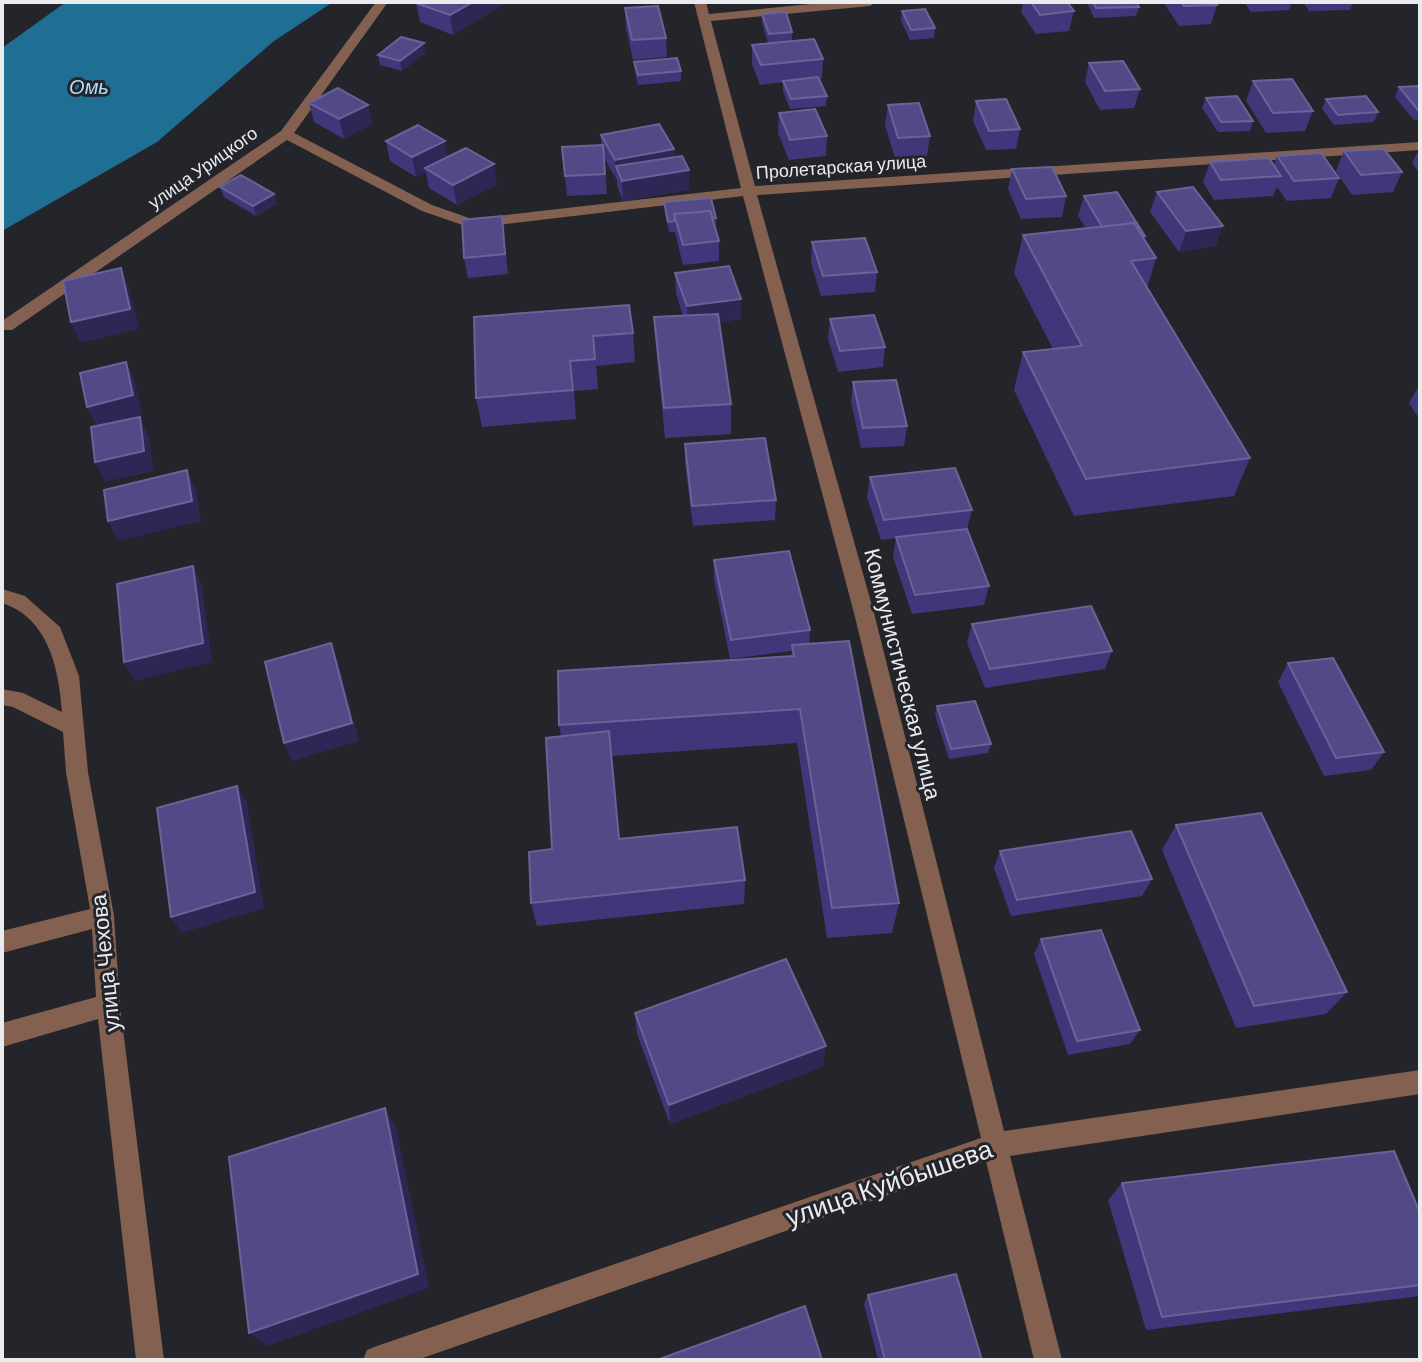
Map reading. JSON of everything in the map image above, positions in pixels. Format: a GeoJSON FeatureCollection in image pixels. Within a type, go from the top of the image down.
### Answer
{"type":"FeatureCollection","features":[{"type":"Feature","properties":{"kind":"street","name":"улица Урицкого"},"geometry":{"type":"LineString","coordinates":[[6,326],[286,134],[382,2]]}},
{"type":"Feature","properties":{"kind":"street"},"geometry":{"type":"LineString","coordinates":[[702,10],[870,2]]}},
{"type":"Feature","properties":{"kind":"street","name":"Коммунистическая улица"},"geometry":{"type":"LineString","coordinates":[[702,10],[748,191],[864,613],[1048,1360]]}},
{"type":"Feature","properties":{"kind":"street","name":"Пролетарская улица"},"geometry":{"type":"LineString","coordinates":[[286,134],[427,208],[471,224],[748,191],[1420,146]]}},
{"type":"Feature","properties":{"kind":"street","name":"улица Чехова"},"geometry":{"type":"LineString","coordinates":[[2,596],[18,601],[53,632],[69,676],[77,772],[103,916],[108,1005],[150,1360]]}},
{"type":"Feature","properties":{"kind":"street"},"geometry":{"type":"LineString","coordinates":[[2,697],[16,699],[73,727]]}},
{"type":"Feature","properties":{"kind":"street"},"geometry":{"type":"LineString","coordinates":[[2,942],[103,916]]}},
{"type":"Feature","properties":{"kind":"street"},"geometry":{"type":"LineString","coordinates":[[2,1035],[108,1005]]}},
{"type":"Feature","properties":{"kind":"street","name":"улица Куйбышева"},"geometry":{"type":"LineString","coordinates":[[377,1360],[997,1145],[1420,1082]]}},
{"type":"Feature","properties":{"kind":"water","name":"Омь"},"geometry":{"type":"Polygon","coordinates":[[[66,2],[333,2],[274,41],[157,142],[2,231],[2,48],[66,2]]]}},
{"type":"Feature","properties":{"kind":"building"},"geometry":{"type":"Polygon","coordinates":[[[417,2],[473,2],[450,15],[417,2]]]}},
{"type":"Feature","properties":{"kind":"building"},"geometry":{"type":"Polygon","coordinates":[[[1031,2],[1067,2],[1074,11],[1040,15],[1031,2]]]}},
{"type":"Feature","properties":{"kind":"building"},"geometry":{"type":"Polygon","coordinates":[[[1093,2],[1136,2],[1139,7],[1096,8],[1093,2]]]}},
{"type":"Feature","properties":{"kind":"building"},"geometry":{"type":"Polygon","coordinates":[[[1181,2],[1215,2],[1217,5],[1184,6],[1181,2]]]}},
{"type":"Feature","properties":{"kind":"building"},"geometry":{"type":"Polygon","coordinates":[[[658,6],[666,38],[632,40],[625,8],[658,6]]]}},
{"type":"Feature","properties":{"kind":"building"},"geometry":{"type":"Polygon","coordinates":[[[925,9],[935,28],[911,30],[902,11],[925,9]]]}},
{"type":"Feature","properties":{"kind":"building"},"geometry":{"type":"Polygon","coordinates":[[[786,12],[792,32],[769,34],[762,14],[786,12]]]}},
{"type":"Feature","properties":{"kind":"building"},"geometry":{"type":"Polygon","coordinates":[[[401,37],[424,43],[400,61],[378,55],[401,37]]]}},
{"type":"Feature","properties":{"kind":"building"},"geometry":{"type":"Polygon","coordinates":[[[814,39],[823,59],[761,65],[752,45],[814,39]]]}},
{"type":"Feature","properties":{"kind":"building"},"geometry":{"type":"Polygon","coordinates":[[[677,58],[681,71],[638,75],[634,62],[677,58]]]}},
{"type":"Feature","properties":{"kind":"building"},"geometry":{"type":"Polygon","coordinates":[[[1123,61],[1140,89],[1105,91],[1089,63],[1123,61]]]}},
{"type":"Feature","properties":{"kind":"building"},"geometry":{"type":"Polygon","coordinates":[[[818,77],[827,96],[791,99],[783,81],[818,77]]]}},
{"type":"Feature","properties":{"kind":"building"},"geometry":{"type":"Polygon","coordinates":[[[1292,79],[1313,111],[1273,113],[1253,81],[1292,79]]]}},
{"type":"Feature","properties":{"kind":"building"},"geometry":{"type":"Polygon","coordinates":[[[1419,86],[1420,110],[1418,110],[1399,87],[1419,86]]]}},
{"type":"Feature","properties":{"kind":"building"},"geometry":{"type":"Polygon","coordinates":[[[338,88],[368,105],[339,119],[309,103],[338,88]]]}},
{"type":"Feature","properties":{"kind":"building"},"geometry":{"type":"Polygon","coordinates":[[[1237,96],[1253,121],[1221,122],[1206,98],[1237,96]]]}},
{"type":"Feature","properties":{"kind":"building"},"geometry":{"type":"Polygon","coordinates":[[[1366,96],[1378,112],[1338,115],[1326,99],[1366,96]]]}},
{"type":"Feature","properties":{"kind":"building"},"geometry":{"type":"Polygon","coordinates":[[[1006,99],[1020,129],[989,131],[976,101],[1006,99]]]}},
{"type":"Feature","properties":{"kind":"building"},"geometry":{"type":"Polygon","coordinates":[[[919,103],[930,136],[898,138],[888,105],[919,103]]]}},
{"type":"Feature","properties":{"kind":"building"},"geometry":{"type":"Polygon","coordinates":[[[815,109],[827,136],[790,140],[779,113],[815,109]]]}},
{"type":"Feature","properties":{"kind":"building"},"geometry":{"type":"Polygon","coordinates":[[[659,124],[674,149],[615,160],[601,135],[659,124]]]}},
{"type":"Feature","properties":{"kind":"building"},"geometry":{"type":"Polygon","coordinates":[[[418,125],[445,141],[412,157],[386,141],[418,125]]]}},
{"type":"Feature","properties":{"kind":"building"},"geometry":{"type":"Polygon","coordinates":[[[603,145],[605,174],[565,176],[562,147],[603,145]]]}},
{"type":"Feature","properties":{"kind":"building"},"geometry":{"type":"Polygon","coordinates":[[[466,148],[494,164],[453,185],[425,168],[466,148]]]}},
{"type":"Feature","properties":{"kind":"building"},"geometry":{"type":"Polygon","coordinates":[[[1384,149],[1402,172],[1361,175],[1344,151],[1384,149]]]}},
{"type":"Feature","properties":{"kind":"building"},"geometry":{"type":"Polygon","coordinates":[[[1321,153],[1339,178],[1294,181],[1277,156],[1321,153]]]}},
{"type":"Feature","properties":{"kind":"building"},"geometry":{"type":"Polygon","coordinates":[[[682,156],[689,170],[622,181],[616,166],[682,156]]]}},
{"type":"Feature","properties":{"kind":"building"},"geometry":{"type":"Polygon","coordinates":[[[1269,158],[1281,176],[1221,180],[1210,162],[1269,158]]]}},
{"type":"Feature","properties":{"kind":"building"},"geometry":{"type":"Polygon","coordinates":[[[1052,167],[1066,196],[1026,199],[1012,169],[1052,167]]]}},
{"type":"Feature","properties":{"kind":"building"},"geometry":{"type":"Polygon","coordinates":[[[241,175],[274,194],[253,206],[220,187],[241,175]]]}},
{"type":"Feature","properties":{"kind":"building"},"geometry":{"type":"Polygon","coordinates":[[[1193,187],[1223,226],[1186,231],[1157,192],[1193,187]]]}},
{"type":"Feature","properties":{"kind":"building"},"geometry":{"type":"Polygon","coordinates":[[[1117,192],[1145,236],[1134,223],[1102,227],[1084,196],[1117,192]]]}},
{"type":"Feature","properties":{"kind":"building"},"geometry":{"type":"Polygon","coordinates":[[[711,198],[716,218],[710,211],[674,214],[675,221],[668,222],[664,202],[711,198]]]}},
{"type":"Feature","properties":{"kind":"building"},"geometry":{"type":"Polygon","coordinates":[[[710,211],[719,241],[683,245],[674,214],[710,211]]]}},
{"type":"Feature","properties":{"kind":"building"},"geometry":{"type":"Polygon","coordinates":[[[502,216],[505,254],[464,258],[462,220],[502,216]]]}},
{"type":"Feature","properties":{"kind":"building"},"geometry":{"type":"Polygon","coordinates":[[[1134,223],[1156,258],[1131,261],[1250,458],[1086,479],[1023,352],[1082,346],[1023,235],[1134,223]]]}},
{"type":"Feature","properties":{"kind":"building"},"geometry":{"type":"Polygon","coordinates":[[[865,238],[877,272],[823,276],[812,242],[865,238]]]}},
{"type":"Feature","properties":{"kind":"building"},"geometry":{"type":"Polygon","coordinates":[[[729,266],[741,299],[687,306],[675,273],[729,266]]]}},
{"type":"Feature","properties":{"kind":"building"},"geometry":{"type":"Polygon","coordinates":[[[121,268],[130,309],[71,322],[63,281],[121,268]]]}},
{"type":"Feature","properties":{"kind":"building"},"geometry":{"type":"Polygon","coordinates":[[[629,305],[633,333],[593,336],[595,359],[570,361],[573,390],[476,398],[474,317],[629,305]]]}},
{"type":"Feature","properties":{"kind":"building"},"geometry":{"type":"Polygon","coordinates":[[[718,314],[731,404],[664,408],[654,317],[718,314]]]}},
{"type":"Feature","properties":{"kind":"building"},"geometry":{"type":"Polygon","coordinates":[[[874,315],[885,347],[840,351],[830,319],[874,315]]]}},
{"type":"Feature","properties":{"kind":"building"},"geometry":{"type":"Polygon","coordinates":[[[126,362],[133,395],[87,407],[80,373],[126,362]]]}},
{"type":"Feature","properties":{"kind":"building"},"geometry":{"type":"Polygon","coordinates":[[[896,380],[907,426],[863,428],[853,382],[896,380]]]}},
{"type":"Feature","properties":{"kind":"building"},"geometry":{"type":"Polygon","coordinates":[[[140,417],[144,451],[95,462],[91,427],[140,417]]]}},
{"type":"Feature","properties":{"kind":"building"},"geometry":{"type":"Polygon","coordinates":[[[765,438],[776,500],[692,506],[685,444],[765,438]]]}},
{"type":"Feature","properties":{"kind":"building"},"geometry":{"type":"Polygon","coordinates":[[[955,468],[972,510],[884,520],[870,477],[955,468]]]}},
{"type":"Feature","properties":{"kind":"building"},"geometry":{"type":"Polygon","coordinates":[[[187,470],[192,501],[108,521],[104,490],[187,470]]]}},
{"type":"Feature","properties":{"kind":"building"},"geometry":{"type":"Polygon","coordinates":[[[967,529],[989,586],[915,595],[896,537],[967,529]]]}},
{"type":"Feature","properties":{"kind":"building"},"geometry":{"type":"Polygon","coordinates":[[[789,551],[810,630],[731,640],[714,560],[789,551]]]}},
{"type":"Feature","properties":{"kind":"building"},"geometry":{"type":"Polygon","coordinates":[[[193,566],[203,643],[124,662],[117,584],[193,566]]]}},
{"type":"Feature","properties":{"kind":"building"},"geometry":{"type":"Polygon","coordinates":[[[1091,606],[1112,651],[990,669],[972,624],[1091,606]]]}},
{"type":"Feature","properties":{"kind":"building"},"geometry":{"type":"Polygon","coordinates":[[[849,641],[899,903],[832,908],[800,709],[559,725],[558,671],[794,656],[792,645],[849,641]]]}},
{"type":"Feature","properties":{"kind":"building"},"geometry":{"type":"Polygon","coordinates":[[[331,643],[352,723],[284,743],[265,662],[331,643]]]}},
{"type":"Feature","properties":{"kind":"building"},"geometry":{"type":"Polygon","coordinates":[[[1333,658],[1384,752],[1336,758],[1288,663],[1333,658]]]}},
{"type":"Feature","properties":{"kind":"building"},"geometry":{"type":"Polygon","coordinates":[[[975,701],[991,744],[951,749],[937,706],[975,701]]]}},
{"type":"Feature","properties":{"kind":"building"},"geometry":{"type":"Polygon","coordinates":[[[609,731],[619,839],[737,827],[745,880],[531,903],[529,852],[552,849],[546,738],[609,731]]]}},
{"type":"Feature","properties":{"kind":"building"},"geometry":{"type":"Polygon","coordinates":[[[237,786],[255,892],[171,917],[157,808],[237,786]]]}},
{"type":"Feature","properties":{"kind":"building"},"geometry":{"type":"Polygon","coordinates":[[[1261,813],[1347,992],[1254,1006],[1176,825],[1261,813]]]}},
{"type":"Feature","properties":{"kind":"building"},"geometry":{"type":"Polygon","coordinates":[[[1131,831],[1152,879],[1017,900],[1000,851],[1131,831]]]}},
{"type":"Feature","properties":{"kind":"building"},"geometry":{"type":"Polygon","coordinates":[[[1101,930],[1140,1030],[1077,1041],[1041,939],[1101,930]]]}},
{"type":"Feature","properties":{"kind":"building"},"geometry":{"type":"Polygon","coordinates":[[[786,959],[826,1046],[669,1105],[635,1013],[786,959]]]}},
{"type":"Feature","properties":{"kind":"building"},"geometry":{"type":"Polygon","coordinates":[[[385,1108],[418,1274],[249,1333],[229,1157],[385,1108]]]}},
{"type":"Feature","properties":{"kind":"building"},"geometry":{"type":"Polygon","coordinates":[[[1394,1151],[1420,1213],[1420,1285],[1162,1317],[1122,1183],[1394,1151]]]}},
{"type":"Feature","properties":{"kind":"building"},"geometry":{"type":"Polygon","coordinates":[[[956,1274],[982,1360],[885,1360],[868,1295],[956,1274]]]}},
{"type":"Feature","properties":{"kind":"building"},"geometry":{"type":"Polygon","coordinates":[[[805,1306],[822,1360],[657,1360],[805,1306]]]}}]}
